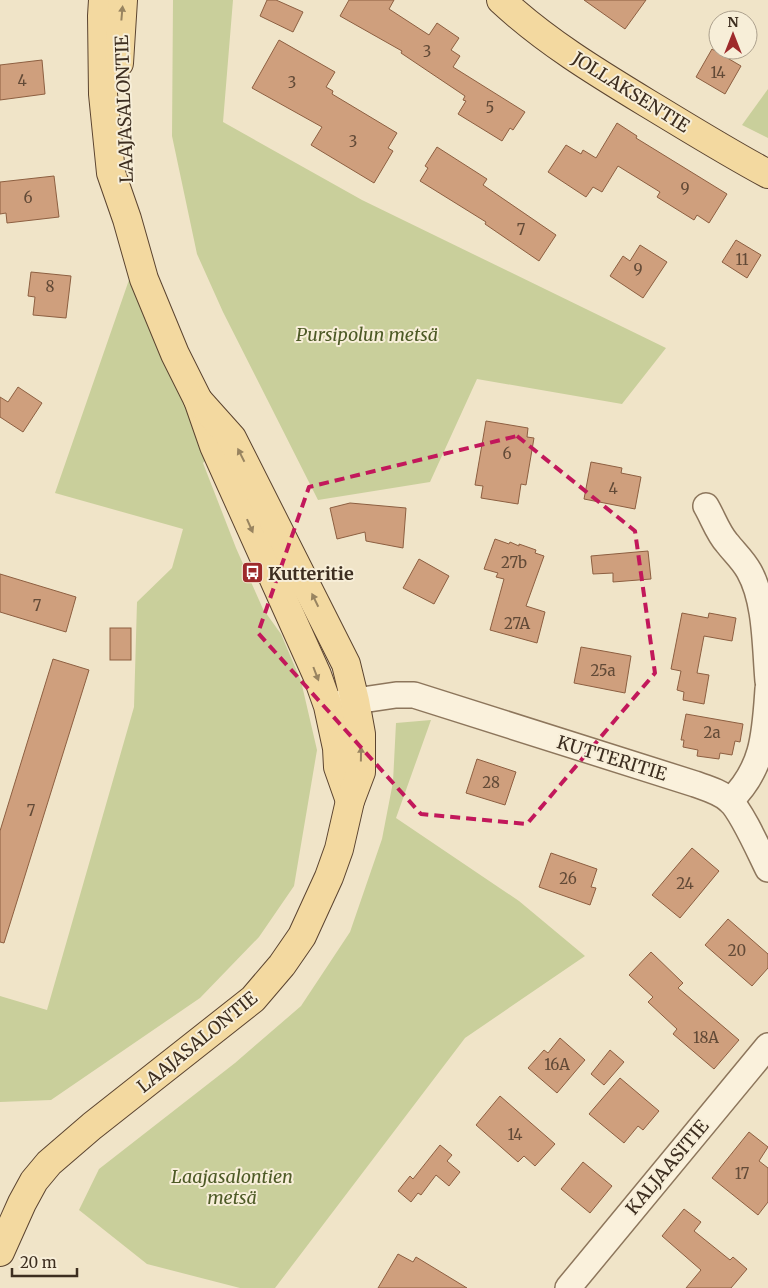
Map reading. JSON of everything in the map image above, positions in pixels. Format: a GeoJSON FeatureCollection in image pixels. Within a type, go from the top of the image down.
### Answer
{"type":"FeatureCollection","features":[{"type":"Feature","properties":{"kind":"main road","name":"LAAJASALONTIE"},"geometry":{"type":"LineString","coordinates":[[103,0],[102,51],[106,136],[111,173],[127,219],[144,279],[175,354],[198,400],[214,446],[303,643],[328,706],[338,767],[350,801]]}},
{"type":"Feature","properties":{"kind":"main road","name":"LAAJASALONTIE"},"geometry":{"type":"LineString","coordinates":[[123,0],[119,64],[123,132],[128,173],[127,219]]}},
{"type":"Feature","properties":{"kind":"main road","name":"JOLLAKSENTIE"},"geometry":{"type":"LineString","coordinates":[[501,0],[526,22],[592,70],[731,154],[768,174]]}},
{"type":"Feature","properties":{"kind":"main road","name":"LAAJASALONTIE"},"geometry":{"type":"LineString","coordinates":[[0,1252],[34,1181],[49,1164],[92,1126],[253,1000],[282,965],[302,936],[329,877],[339,849],[350,801],[361,772],[360,734],[355,701],[346,664],[232,438],[198,400]]}},
{"type":"Feature","properties":{"kind":"street"},"geometry":{"type":"LineString","coordinates":[[706,506],[726,542],[749,571],[755,584],[760,600],[768,681]]}},
{"type":"Feature","properties":{"kind":"street"},"geometry":{"type":"LineString","coordinates":[[730,801],[750,779],[757,762],[764,735],[768,689]]}},
{"type":"Feature","properties":{"kind":"street","name":"KUTTERITIE"},"geometry":{"type":"LineString","coordinates":[[328,706],[396,695],[414,695],[429,698],[695,784],[715,792],[730,801],[741,816],[768,869]]}},
{"type":"Feature","properties":{"kind":"street","name":"KALJAASITIE"},"geometry":{"type":"LineString","coordinates":[[568,1288],[768,1046]]}},
{"type":"Feature","properties":{"kind":"highlighted area"},"geometry":{"type":"Polygon","coordinates":[[[517,436],[635,531],[655,673],[527,824],[421,814],[258,633],[309,487],[517,436]]]}},
{"type":"Feature","properties":{"kind":"green space","name":"Pursipolun metsä"},"geometry":{"type":"Polygon","coordinates":[[[173,0],[233,0],[223,122],[362,200],[666,348],[622,404],[477,379],[430,482],[318,500],[223,312],[197,254],[172,136],[173,0]]]}},
{"type":"Feature","properties":{"kind":"green space"},"geometry":{"type":"Polygon","coordinates":[[[768,89],[768,138],[742,125],[768,89]]]}},
{"type":"Feature","properties":{"kind":"green space"},"geometry":{"type":"Polygon","coordinates":[[[130,277],[209,456],[203,463],[236,548],[263,609],[281,634],[301,681],[317,750],[294,886],[259,937],[200,998],[51,1100],[0,1102],[0,996],[47,1010],[134,707],[137,602],[172,568],[183,529],[55,493],[130,277]]]}},
{"type":"Feature","properties":{"kind":"green space","name":"Laajasalontien metsä"},"geometry":{"type":"Polygon","coordinates":[[[431,720],[396,818],[519,901],[585,956],[465,1038],[275,1288],[240,1288],[147,1264],[79,1210],[99,1169],[235,1063],[301,1006],[350,932],[382,839],[393,782],[396,723],[431,720]]]}},
{"type":"Feature","properties":{"kind":"building"},"geometry":{"type":"Polygon","coordinates":[[[267,0],[276,0],[303,12],[293,32],[260,16],[267,0]]]}},
{"type":"Feature","properties":{"kind":"building"},"geometry":{"type":"Polygon","coordinates":[[[349,0],[394,0],[389,9],[429,35],[437,23],[459,38],[451,50],[460,56],[453,67],[525,112],[513,130],[510,128],[502,141],[458,114],[466,101],[463,100],[465,96],[401,53],[402,51],[340,16],[349,0]]]}},
{"type":"Feature","properties":{"kind":"building"},"geometry":{"type":"Polygon","coordinates":[[[584,0],[646,0],[625,29],[584,0]]]}},
{"type":"Feature","properties":{"kind":"building"},"geometry":{"type":"Polygon","coordinates":[[[279,40],[335,72],[326,87],[333,91],[332,94],[397,133],[388,148],[393,151],[374,183],[311,145],[322,127],[252,88],[279,40]]]}},
{"type":"Feature","properties":{"kind":"building"},"geometry":{"type":"Polygon","coordinates":[[[708,56],[708,60],[731,60],[741,66],[725,94],[696,77],[708,56]]]}},
{"type":"Feature","properties":{"kind":"building"},"geometry":{"type":"Polygon","coordinates":[[[42,60],[45,94],[0,100],[0,65],[42,60]]]}},
{"type":"Feature","properties":{"kind":"building"},"geometry":{"type":"Polygon","coordinates":[[[617,123],[637,136],[636,138],[727,194],[709,223],[697,215],[694,220],[657,197],[660,192],[618,166],[602,192],[593,187],[586,197],[548,172],[566,145],[581,154],[583,150],[596,158],[617,123]]]}},
{"type":"Feature","properties":{"kind":"building"},"geometry":{"type":"Polygon","coordinates":[[[437,147],[487,179],[483,185],[556,235],[539,261],[485,224],[486,222],[420,181],[428,168],[425,166],[437,147]]]}},
{"type":"Feature","properties":{"kind":"building"},"geometry":{"type":"Polygon","coordinates":[[[54,176],[59,217],[7,223],[6,213],[0,214],[0,182],[54,176]]]}},
{"type":"Feature","properties":{"kind":"building"},"geometry":{"type":"Polygon","coordinates":[[[736,240],[761,255],[747,278],[722,262],[736,240]]]}},
{"type":"Feature","properties":{"kind":"building"},"geometry":{"type":"Polygon","coordinates":[[[640,245],[667,262],[643,298],[610,276],[623,256],[630,261],[640,245]]]}},
{"type":"Feature","properties":{"kind":"building"},"geometry":{"type":"Polygon","coordinates":[[[31,272],[71,276],[66,318],[33,315],[35,297],[28,296],[31,272]]]}},
{"type":"Feature","properties":{"kind":"building"},"geometry":{"type":"Polygon","coordinates":[[[18,387],[42,403],[23,432],[0,417],[0,397],[8,402],[18,387]]]}},
{"type":"Feature","properties":{"kind":"building"},"geometry":{"type":"Polygon","coordinates":[[[486,421],[528,428],[527,437],[534,438],[526,485],[521,484],[518,504],[481,498],[483,486],[475,485],[486,421]]]}},
{"type":"Feature","properties":{"kind":"building"},"geometry":{"type":"Polygon","coordinates":[[[591,462],[622,468],[621,473],[641,477],[635,509],[584,499],[591,462]]]}},
{"type":"Feature","properties":{"kind":"building"},"geometry":{"type":"Polygon","coordinates":[[[350,503],[406,508],[403,548],[366,541],[365,532],[337,539],[330,508],[350,503]]]}},
{"type":"Feature","properties":{"kind":"building"},"geometry":{"type":"Polygon","coordinates":[[[495,539],[509,544],[510,542],[519,546],[519,544],[536,550],[535,553],[544,556],[526,606],[545,612],[537,643],[490,630],[504,579],[496,577],[498,573],[484,569],[495,539]]]}},
{"type":"Feature","properties":{"kind":"building"},"geometry":{"type":"Polygon","coordinates":[[[648,551],[651,579],[613,582],[613,573],[593,574],[591,556],[648,551]]]}},
{"type":"Feature","properties":{"kind":"building"},"geometry":{"type":"Polygon","coordinates":[[[419,559],[449,576],[434,604],[403,588],[419,559]]]}},
{"type":"Feature","properties":{"kind":"building"},"geometry":{"type":"Polygon","coordinates":[[[0,574],[76,597],[66,632],[0,612],[0,574]]]}},
{"type":"Feature","properties":{"kind":"building"},"geometry":{"type":"Polygon","coordinates":[[[682,613],[708,618],[709,613],[736,618],[732,641],[704,636],[697,673],[709,675],[704,704],[683,700],[684,692],[677,690],[681,671],[671,669],[682,613]]]}},
{"type":"Feature","properties":{"kind":"building"},"geometry":{"type":"Polygon","coordinates":[[[110,628],[131,628],[131,660],[110,660],[110,628]]]}},
{"type":"Feature","properties":{"kind":"building"},"geometry":{"type":"Polygon","coordinates":[[[581,647],[631,656],[625,693],[574,683],[581,647]]]}},
{"type":"Feature","properties":{"kind":"building"},"geometry":{"type":"Polygon","coordinates":[[[53,659],[89,670],[4,943],[0,942],[0,831],[53,659]]]}},
{"type":"Feature","properties":{"kind":"building"},"geometry":{"type":"Polygon","coordinates":[[[686,714],[743,724],[740,742],[735,741],[732,755],[720,753],[719,759],[697,756],[698,750],[683,747],[684,740],[681,740],[686,714]]]}},
{"type":"Feature","properties":{"kind":"building"},"geometry":{"type":"Polygon","coordinates":[[[477,759],[516,772],[505,805],[466,793],[477,759]]]}},
{"type":"Feature","properties":{"kind":"building"},"geometry":{"type":"Polygon","coordinates":[[[692,848],[719,871],[680,918],[652,895],[692,848]]]}},
{"type":"Feature","properties":{"kind":"building"},"geometry":{"type":"Polygon","coordinates":[[[551,853],[597,869],[591,887],[596,888],[590,905],[539,887],[551,853]]]}},
{"type":"Feature","properties":{"kind":"building"},"geometry":{"type":"Polygon","coordinates":[[[728,919],[768,954],[768,968],[752,986],[705,945],[728,919]]]}},
{"type":"Feature","properties":{"kind":"building"},"geometry":{"type":"Polygon","coordinates":[[[651,952],[683,983],[678,988],[739,1040],[714,1069],[673,1034],[677,1029],[648,1002],[653,997],[629,975],[651,952]]]}},
{"type":"Feature","properties":{"kind":"building"},"geometry":{"type":"Polygon","coordinates":[[[560,1038],[585,1060],[557,1093],[528,1068],[544,1050],[548,1053],[560,1038]]]}},
{"type":"Feature","properties":{"kind":"building"},"geometry":{"type":"Polygon","coordinates":[[[610,1050],[624,1062],[604,1085],[591,1074],[610,1050]]]}},
{"type":"Feature","properties":{"kind":"building"},"geometry":{"type":"Polygon","coordinates":[[[620,1078],[659,1111],[643,1130],[638,1126],[624,1143],[589,1114],[620,1078]]]}},
{"type":"Feature","properties":{"kind":"building"},"geometry":{"type":"Polygon","coordinates":[[[500,1096],[555,1144],[535,1166],[524,1156],[518,1162],[476,1125],[500,1096]]]}},
{"type":"Feature","properties":{"kind":"building"},"geometry":{"type":"Polygon","coordinates":[[[749,1132],[768,1147],[759,1161],[768,1168],[768,1202],[758,1215],[712,1178],[749,1132]]]}},
{"type":"Feature","properties":{"kind":"building"},"geometry":{"type":"Polygon","coordinates":[[[440,1145],[452,1155],[447,1161],[460,1172],[449,1186],[436,1175],[421,1195],[418,1193],[411,1202],[398,1191],[410,1176],[413,1179],[440,1145]]]}},
{"type":"Feature","properties":{"kind":"building"},"geometry":{"type":"Polygon","coordinates":[[[583,1162],[612,1186],[590,1213],[561,1189],[583,1162]]]}},
{"type":"Feature","properties":{"kind":"building"},"geometry":{"type":"Polygon","coordinates":[[[684,1209],[701,1222],[694,1231],[730,1260],[733,1257],[747,1269],[731,1288],[686,1288],[701,1270],[662,1236],[684,1209]]]}},
{"type":"Feature","properties":{"kind":"building"},"geometry":{"type":"Polygon","coordinates":[[[398,1254],[413,1262],[416,1257],[467,1288],[378,1288],[398,1254]]]}},
{"type":"Feature","properties":{"kind":"place","name":"Kutteritie"},"geometry":{"type":"Point","coordinates":[252,573]}}]}
